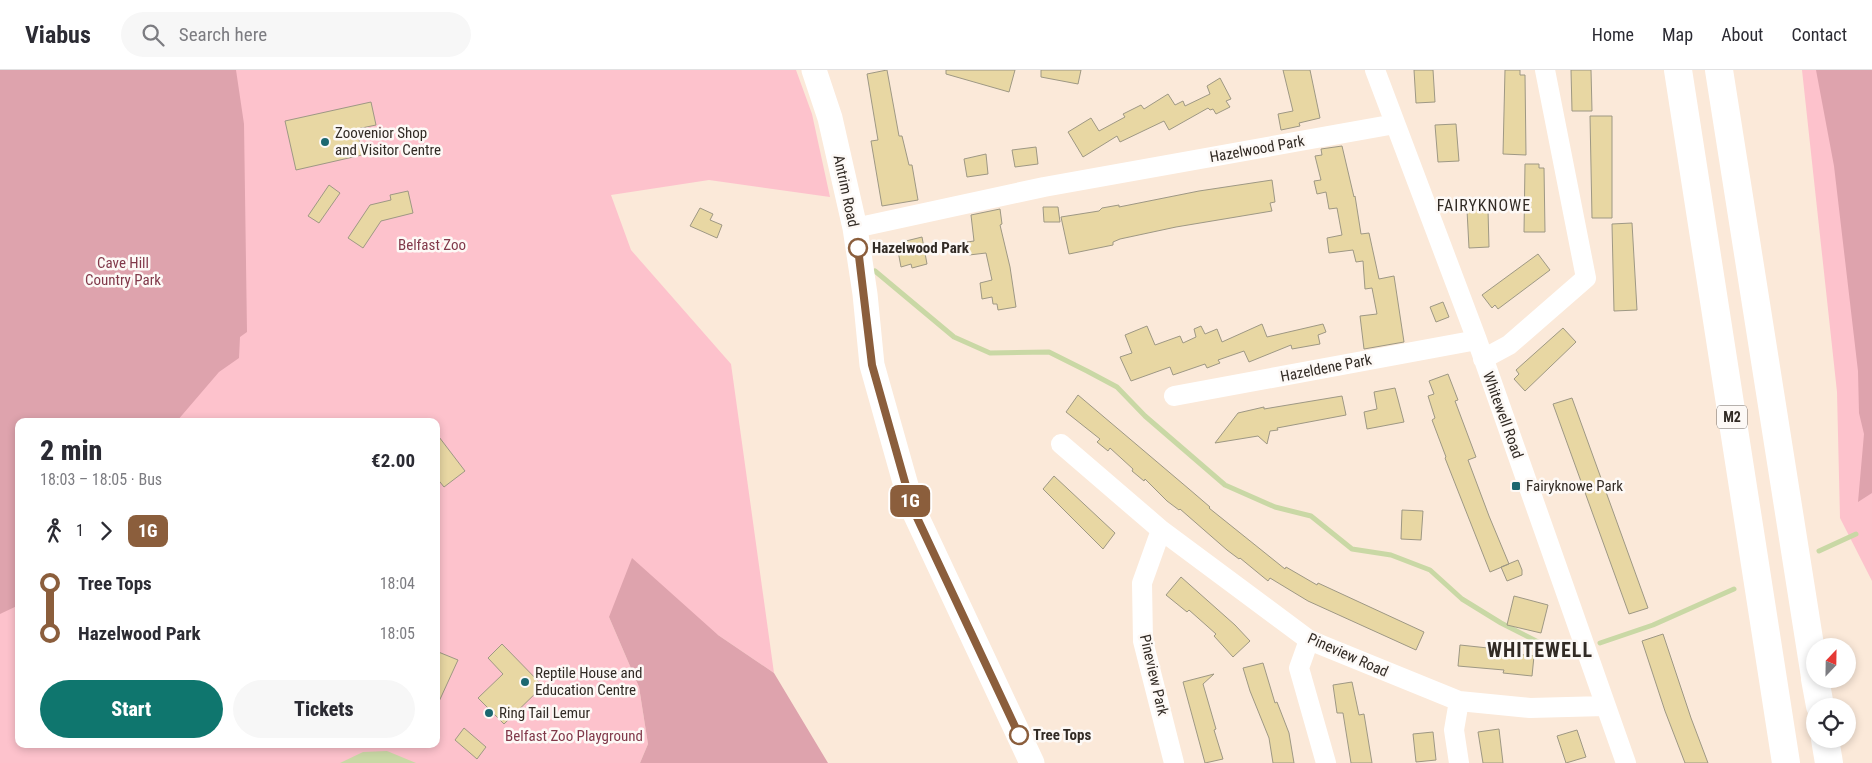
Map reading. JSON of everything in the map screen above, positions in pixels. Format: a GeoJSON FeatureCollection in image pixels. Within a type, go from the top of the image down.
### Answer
{"type":"FeatureCollection","features":[{"type":"Feature","properties":{"kind":"highway","name":"M2"},"geometry":{"type":"LineString","coordinates":[[1678,70],[1786,763]]}},
{"type":"Feature","properties":{"kind":"highway"},"geometry":{"type":"LineString","coordinates":[[1719,70],[1809,638]]}},
{"type":"Feature","properties":{"kind":"highway"},"geometry":{"type":"LineString","coordinates":[[1826,748],[1829,763]]}},
{"type":"Feature","properties":{"kind":"main road","name":"Antrim Road"},"geometry":{"type":"LineString","coordinates":[[814,70],[830,118],[855,228],[872,365],[912,507],[1032,763]]}},
{"type":"Feature","properties":{"kind":"street","name":"Whitewell Road"},"geometry":{"type":"LineString","coordinates":[[1375,70],[1477,340],[1626,763]]}},
{"type":"Feature","properties":{"kind":"street"},"geometry":{"type":"LineString","coordinates":[[1483,359],[1509,345],[1586,278],[1545,70]]}},
{"type":"Feature","properties":{"kind":"street","name":"Hazelwood Park"},"geometry":{"type":"LineString","coordinates":[[855,228],[1044,187],[1395,124]]}},
{"type":"Feature","properties":{"kind":"street","name":"Hazeldene Park"},"geometry":{"type":"LineString","coordinates":[[1174,396],[1477,340]]}},
{"type":"Feature","properties":{"kind":"street","name":"Pineview Road"},"geometry":{"type":"LineString","coordinates":[[1061,444],[1161,530],[1309,640],[1459,701],[1530,708],[1606,706]]}},
{"type":"Feature","properties":{"kind":"street","name":"Pineview Park"},"geometry":{"type":"LineString","coordinates":[[1161,530],[1142,583],[1143,641],[1174,763]]}},
{"type":"Feature","properties":{"kind":"street"},"geometry":{"type":"LineString","coordinates":[[1309,640],[1299,668],[1326,763]]}},
{"type":"Feature","properties":{"kind":"street"},"geometry":{"type":"LineString","coordinates":[[1459,701],[1454,730],[1459,763]]}},
{"type":"Feature","properties":{"kind":"green space","name":"Belfast Zoo"},"geometry":{"type":"Polygon","coordinates":[[[0,70],[796,70],[812,114],[830,197],[709,180],[611,195],[631,250],[731,364],[774,673],[718,635],[609,617],[639,687],[648,744],[640,763],[0,763],[0,70]]]}},
{"type":"Feature","properties":{"kind":"green space","name":"Cave Hill Country Park"},"geometry":{"type":"Polygon","coordinates":[[[0,70],[236,70],[244,124],[247,332],[240,337],[239,358],[219,372],[180,418],[15,418],[15,607],[0,614],[0,70]]]}},
{"type":"Feature","properties":{"kind":"green space"},"geometry":{"type":"Polygon","coordinates":[[[1802,70],[1872,70],[1872,581],[1840,518],[1837,392],[1802,70]]]}},
{"type":"Feature","properties":{"kind":"green space"},"geometry":{"type":"Polygon","coordinates":[[[1816,70],[1872,70],[1872,493],[1858,502],[1864,434],[1859,413],[1858,371],[1834,166],[1816,70]]]}},
{"type":"Feature","properties":{"kind":"green space"},"geometry":{"type":"Polygon","coordinates":[[[632,558],[718,635],[774,673],[828,763],[640,763],[648,744],[639,687],[609,617],[632,558]]]}},
{"type":"Feature","properties":{"kind":"shaded area"},"geometry":{"type":"Polygon","coordinates":[[[387,751],[416,763],[340,763],[363,752],[387,751]]]}},
{"type":"Feature","properties":{"kind":"building"},"geometry":{"type":"Polygon","coordinates":[[[887,70],[899,136],[902,136],[909,165],[912,165],[918,200],[882,206],[871,141],[878,140],[867,74],[887,70]]]}},
{"type":"Feature","properties":{"kind":"building"},"geometry":{"type":"Polygon","coordinates":[[[946,70],[1015,70],[1009,92],[946,74],[946,70]]]}},
{"type":"Feature","properties":{"kind":"building"},"geometry":{"type":"Polygon","coordinates":[[[1041,70],[1081,70],[1078,84],[1041,77],[1041,70]]]}},
{"type":"Feature","properties":{"kind":"building"},"geometry":{"type":"Polygon","coordinates":[[[1283,70],[1310,70],[1320,118],[1299,123],[1300,126],[1281,130],[1278,114],[1293,111],[1283,70]]]}},
{"type":"Feature","properties":{"kind":"building"},"geometry":{"type":"Polygon","coordinates":[[[1414,70],[1433,70],[1435,102],[1416,103],[1414,70]]]}},
{"type":"Feature","properties":{"kind":"building"},"geometry":{"type":"Polygon","coordinates":[[[1505,70],[1520,70],[1520,75],[1525,75],[1526,155],[1503,154],[1505,70]]]}},
{"type":"Feature","properties":{"kind":"building"},"geometry":{"type":"Polygon","coordinates":[[[1571,70],[1591,70],[1592,111],[1572,111],[1571,70]]]}},
{"type":"Feature","properties":{"kind":"building"},"geometry":{"type":"Polygon","coordinates":[[[1220,78],[1231,99],[1226,101],[1230,107],[1216,114],[1213,109],[1210,110],[1208,108],[1169,130],[1164,121],[1120,142],[1117,136],[1083,157],[1068,132],[1091,118],[1099,131],[1125,117],[1123,114],[1141,105],[1144,109],[1168,94],[1175,105],[1183,101],[1185,106],[1210,94],[1207,86],[1220,78]]]}},
{"type":"Feature","properties":{"kind":"building","name":"Zoovenior Shop and Visitor Centre"},"geometry":{"type":"Polygon","coordinates":[[[371,102],[376,125],[357,129],[362,155],[296,170],[285,121],[371,102]]]}},
{"type":"Feature","properties":{"kind":"building"},"geometry":{"type":"Polygon","coordinates":[[[1590,116],[1612,116],[1612,218],[1592,218],[1590,116]]]}},
{"type":"Feature","properties":{"kind":"building"},"geometry":{"type":"Polygon","coordinates":[[[1456,124],[1459,161],[1438,162],[1435,125],[1456,124]]]}},
{"type":"Feature","properties":{"kind":"building"},"geometry":{"type":"Polygon","coordinates":[[[1342,146],[1355,196],[1361,234],[1369,233],[1379,279],[1394,276],[1404,342],[1364,349],[1360,316],[1377,314],[1372,288],[1365,289],[1363,261],[1356,262],[1353,250],[1329,253],[1327,238],[1342,235],[1337,208],[1329,209],[1326,192],[1317,194],[1314,181],[1321,180],[1315,156],[1322,155],[1321,149],[1342,146]]]}},
{"type":"Feature","properties":{"kind":"building"},"geometry":{"type":"Polygon","coordinates":[[[1036,147],[1038,164],[1015,167],[1012,150],[1036,147]]]}},
{"type":"Feature","properties":{"kind":"building"},"geometry":{"type":"Polygon","coordinates":[[[986,154],[988,174],[967,177],[964,159],[986,154]]]}},
{"type":"Feature","properties":{"kind":"building"},"geometry":{"type":"Polygon","coordinates":[[[1525,164],[1539,164],[1539,168],[1544,168],[1545,232],[1524,232],[1525,164]]]}},
{"type":"Feature","properties":{"kind":"building"},"geometry":{"type":"Polygon","coordinates":[[[1272,180],[1275,202],[1270,203],[1272,211],[1176,227],[1120,239],[1113,242],[1113,245],[1069,254],[1061,217],[1099,211],[1102,208],[1119,205],[1119,207],[1199,191],[1272,180]]]}},
{"type":"Feature","properties":{"kind":"building"},"geometry":{"type":"Polygon","coordinates":[[[329,185],[340,193],[319,223],[308,216],[329,185]]]}},
{"type":"Feature","properties":{"kind":"building"},"geometry":{"type":"Polygon","coordinates":[[[408,191],[413,213],[381,221],[363,248],[348,238],[370,205],[391,200],[390,195],[408,191]]]}},
{"type":"Feature","properties":{"kind":"building"},"geometry":{"type":"Polygon","coordinates":[[[1043,207],[1058,207],[1060,222],[1044,222],[1043,207]]]}},
{"type":"Feature","properties":{"kind":"building"},"geometry":{"type":"Polygon","coordinates":[[[700,208],[713,214],[710,220],[722,225],[717,238],[690,226],[700,208]]]}},
{"type":"Feature","properties":{"kind":"building"},"geometry":{"type":"Polygon","coordinates":[[[1000,209],[1002,224],[1000,225],[1010,267],[1016,307],[998,310],[997,304],[993,304],[992,297],[982,299],[980,283],[992,280],[986,253],[969,255],[967,242],[974,241],[971,215],[1000,209]]]}},
{"type":"Feature","properties":{"kind":"building"},"geometry":{"type":"Polygon","coordinates":[[[1467,210],[1488,210],[1489,247],[1469,248],[1467,210]]]}},
{"type":"Feature","properties":{"kind":"building"},"geometry":{"type":"Polygon","coordinates":[[[1632,223],[1637,310],[1614,311],[1612,224],[1632,223]]]}},
{"type":"Feature","properties":{"kind":"building"},"geometry":{"type":"Polygon","coordinates":[[[922,237],[927,264],[912,268],[911,264],[901,267],[898,251],[907,248],[906,241],[922,237]]]}},
{"type":"Feature","properties":{"kind":"building"},"geometry":{"type":"Polygon","coordinates":[[[1538,254],[1550,270],[1498,309],[1495,305],[1492,308],[1482,295],[1538,254]]]}},
{"type":"Feature","properties":{"kind":"building"},"geometry":{"type":"Polygon","coordinates":[[[1443,302],[1449,317],[1436,322],[1430,307],[1443,302]]]}},
{"type":"Feature","properties":{"kind":"building"},"geometry":{"type":"Polygon","coordinates":[[[1262,324],[1267,337],[1323,324],[1326,332],[1318,335],[1320,344],[1292,349],[1291,345],[1249,362],[1244,351],[1218,360],[1220,363],[1207,368],[1205,364],[1173,375],[1170,367],[1131,381],[1120,357],[1132,353],[1125,335],[1147,326],[1155,345],[1180,336],[1183,343],[1196,337],[1194,329],[1201,326],[1205,334],[1217,329],[1222,342],[1262,324]]]}},
{"type":"Feature","properties":{"kind":"building"},"geometry":{"type":"Polygon","coordinates":[[[1563,328],[1576,342],[1525,391],[1514,379],[1519,374],[1516,370],[1563,328]]]}},
{"type":"Feature","properties":{"kind":"building"},"geometry":{"type":"Polygon","coordinates":[[[1448,374],[1458,400],[1455,401],[1476,457],[1468,460],[1509,564],[1490,572],[1432,420],[1435,418],[1428,396],[1434,394],[1429,381],[1448,374]]]}},
{"type":"Feature","properties":{"kind":"building"},"geometry":{"type":"Polygon","coordinates":[[[1395,388],[1404,422],[1367,429],[1364,412],[1377,409],[1374,392],[1395,388]]]}},
{"type":"Feature","properties":{"kind":"building"},"geometry":{"type":"Polygon","coordinates":[[[1078,395],[1209,508],[1285,569],[1286,567],[1317,585],[1318,583],[1424,632],[1416,650],[1308,601],[1270,578],[1268,581],[1227,550],[1180,509],[1167,501],[1145,479],[1144,481],[1132,471],[1133,469],[1110,448],[1108,451],[1097,442],[1100,439],[1066,412],[1078,395]]]}},
{"type":"Feature","properties":{"kind":"building"},"geometry":{"type":"Polygon","coordinates":[[[1342,396],[1346,415],[1277,428],[1278,430],[1270,431],[1267,444],[1258,436],[1215,443],[1238,413],[1264,407],[1264,409],[1342,396]]]}},
{"type":"Feature","properties":{"kind":"building"},"geometry":{"type":"Polygon","coordinates":[[[1572,398],[1648,608],[1629,614],[1553,404],[1572,398]]]}},
{"type":"Feature","properties":{"kind":"building"},"geometry":{"type":"Polygon","coordinates":[[[440,438],[465,471],[444,487],[440,482],[440,438]]]}},
{"type":"Feature","properties":{"kind":"building"},"geometry":{"type":"Polygon","coordinates":[[[1054,476],[1115,533],[1103,549],[1043,489],[1054,476]]]}},
{"type":"Feature","properties":{"kind":"building"},"geometry":{"type":"Polygon","coordinates":[[[1402,510],[1423,511],[1421,540],[1401,539],[1402,510]]]}},
{"type":"Feature","properties":{"kind":"building"},"geometry":{"type":"Polygon","coordinates":[[[1518,560],[1522,575],[1507,581],[1501,567],[1518,560]]]}},
{"type":"Feature","properties":{"kind":"building"},"geometry":{"type":"Polygon","coordinates":[[[1181,577],[1235,625],[1250,641],[1233,657],[1214,636],[1216,634],[1189,610],[1187,612],[1166,595],[1181,577]]]}},
{"type":"Feature","properties":{"kind":"building"},"geometry":{"type":"Polygon","coordinates":[[[1514,596],[1548,605],[1541,633],[1507,625],[1514,596]]]}},
{"type":"Feature","properties":{"kind":"building"},"geometry":{"type":"Polygon","coordinates":[[[1663,634],[1708,763],[1685,763],[1665,711],[1642,641],[1663,634]]]}},
{"type":"Feature","properties":{"kind":"building","name":"Reptile House and Education Centre"},"geometry":{"type":"Polygon","coordinates":[[[502,644],[543,686],[504,724],[478,698],[503,674],[488,658],[502,644]]]}},
{"type":"Feature","properties":{"kind":"building"},"geometry":{"type":"Polygon","coordinates":[[[1460,645],[1488,648],[1488,651],[1534,656],[1532,676],[1503,673],[1504,670],[1458,666],[1460,645]]]}},
{"type":"Feature","properties":{"kind":"building"},"geometry":{"type":"Polygon","coordinates":[[[440,653],[458,660],[440,699],[440,653]]]}},
{"type":"Feature","properties":{"kind":"building"},"geometry":{"type":"Polygon","coordinates":[[[1263,663],[1275,703],[1277,702],[1289,733],[1294,763],[1273,763],[1269,738],[1250,691],[1243,668],[1263,663]]]}},
{"type":"Feature","properties":{"kind":"building"},"geometry":{"type":"Polygon","coordinates":[[[1214,674],[1203,684],[1223,759],[1205,763],[1183,682],[1214,674]]]}},
{"type":"Feature","properties":{"kind":"building"},"geometry":{"type":"Polygon","coordinates":[[[1352,682],[1359,715],[1364,714],[1372,763],[1351,763],[1343,713],[1337,713],[1333,685],[1352,682]]]}},
{"type":"Feature","properties":{"kind":"building"},"geometry":{"type":"Polygon","coordinates":[[[464,728],[486,747],[477,759],[455,740],[464,728]]]}},
{"type":"Feature","properties":{"kind":"building"},"geometry":{"type":"Polygon","coordinates":[[[1499,729],[1503,763],[1483,763],[1478,732],[1499,729]]]}},
{"type":"Feature","properties":{"kind":"building"},"geometry":{"type":"Polygon","coordinates":[[[1577,730],[1586,757],[1566,763],[1557,736],[1577,730]]]}},
{"type":"Feature","properties":{"kind":"building"},"geometry":{"type":"Polygon","coordinates":[[[1433,732],[1436,760],[1416,762],[1413,734],[1433,732]]]}},
{"type":"Feature","properties":{"kind":"waterway"},"geometry":{"type":"LineString","coordinates":[[875,271],[954,337],[990,353],[1049,352],[1087,371],[1117,387],[1145,416],[1225,485],[1275,507],[1311,516],[1352,549],[1391,555],[1430,570],[1462,599],[1501,623],[1546,646],[1568,654],[1572,653]]}},
{"type":"Feature","properties":{"kind":"waterway"},"geometry":{"type":"LineString","coordinates":[[1819,551],[1856,534]]}},
{"type":"Feature","properties":{"kind":"waterway"},"geometry":{"type":"LineString","coordinates":[[1600,643],[1653,625],[1734,589]]}},
{"type":"Feature","properties":{"kind":"bus line","name":"1G"},"geometry":{"type":"LineString","coordinates":[[858,248],[872,365],[912,507],[1019,735]]}},
{"type":"Feature","properties":{"kind":"place","name":"Zoovenior Shop and Visitor Centre"},"geometry":{"type":"Point","coordinates":[325,142]}},
{"type":"Feature","properties":{"kind":"place","name":"Hazelwood Park"},"geometry":{"type":"Point","coordinates":[858,248]}},
{"type":"Feature","properties":{"kind":"place","name":"Fairyknowe Park"},"geometry":{"type":"Point","coordinates":[1516,486]}},
{"type":"Feature","properties":{"kind":"place","name":"Reptile House and Education Centre"},"geometry":{"type":"Point","coordinates":[525,682]}},
{"type":"Feature","properties":{"kind":"place","name":"Ring Tail Lemur"},"geometry":{"type":"Point","coordinates":[489,713]}},
{"type":"Feature","properties":{"kind":"place","name":"Tree Tops"},"geometry":{"type":"Point","coordinates":[1019,735]}},
{"type":"Feature","properties":{"kind":"district","name":"FAIRYKNOWE"},"geometry":{"type":"Point","coordinates":[1484,205]}},
{"type":"Feature","properties":{"kind":"district","name":"WHITEWELL"},"geometry":{"type":"Point","coordinates":[1540,650]}},
{"type":"Feature","properties":{"kind":"park label","name":"Belfast Zoo Playground"},"geometry":{"type":"Point","coordinates":[574,736]}}]}
